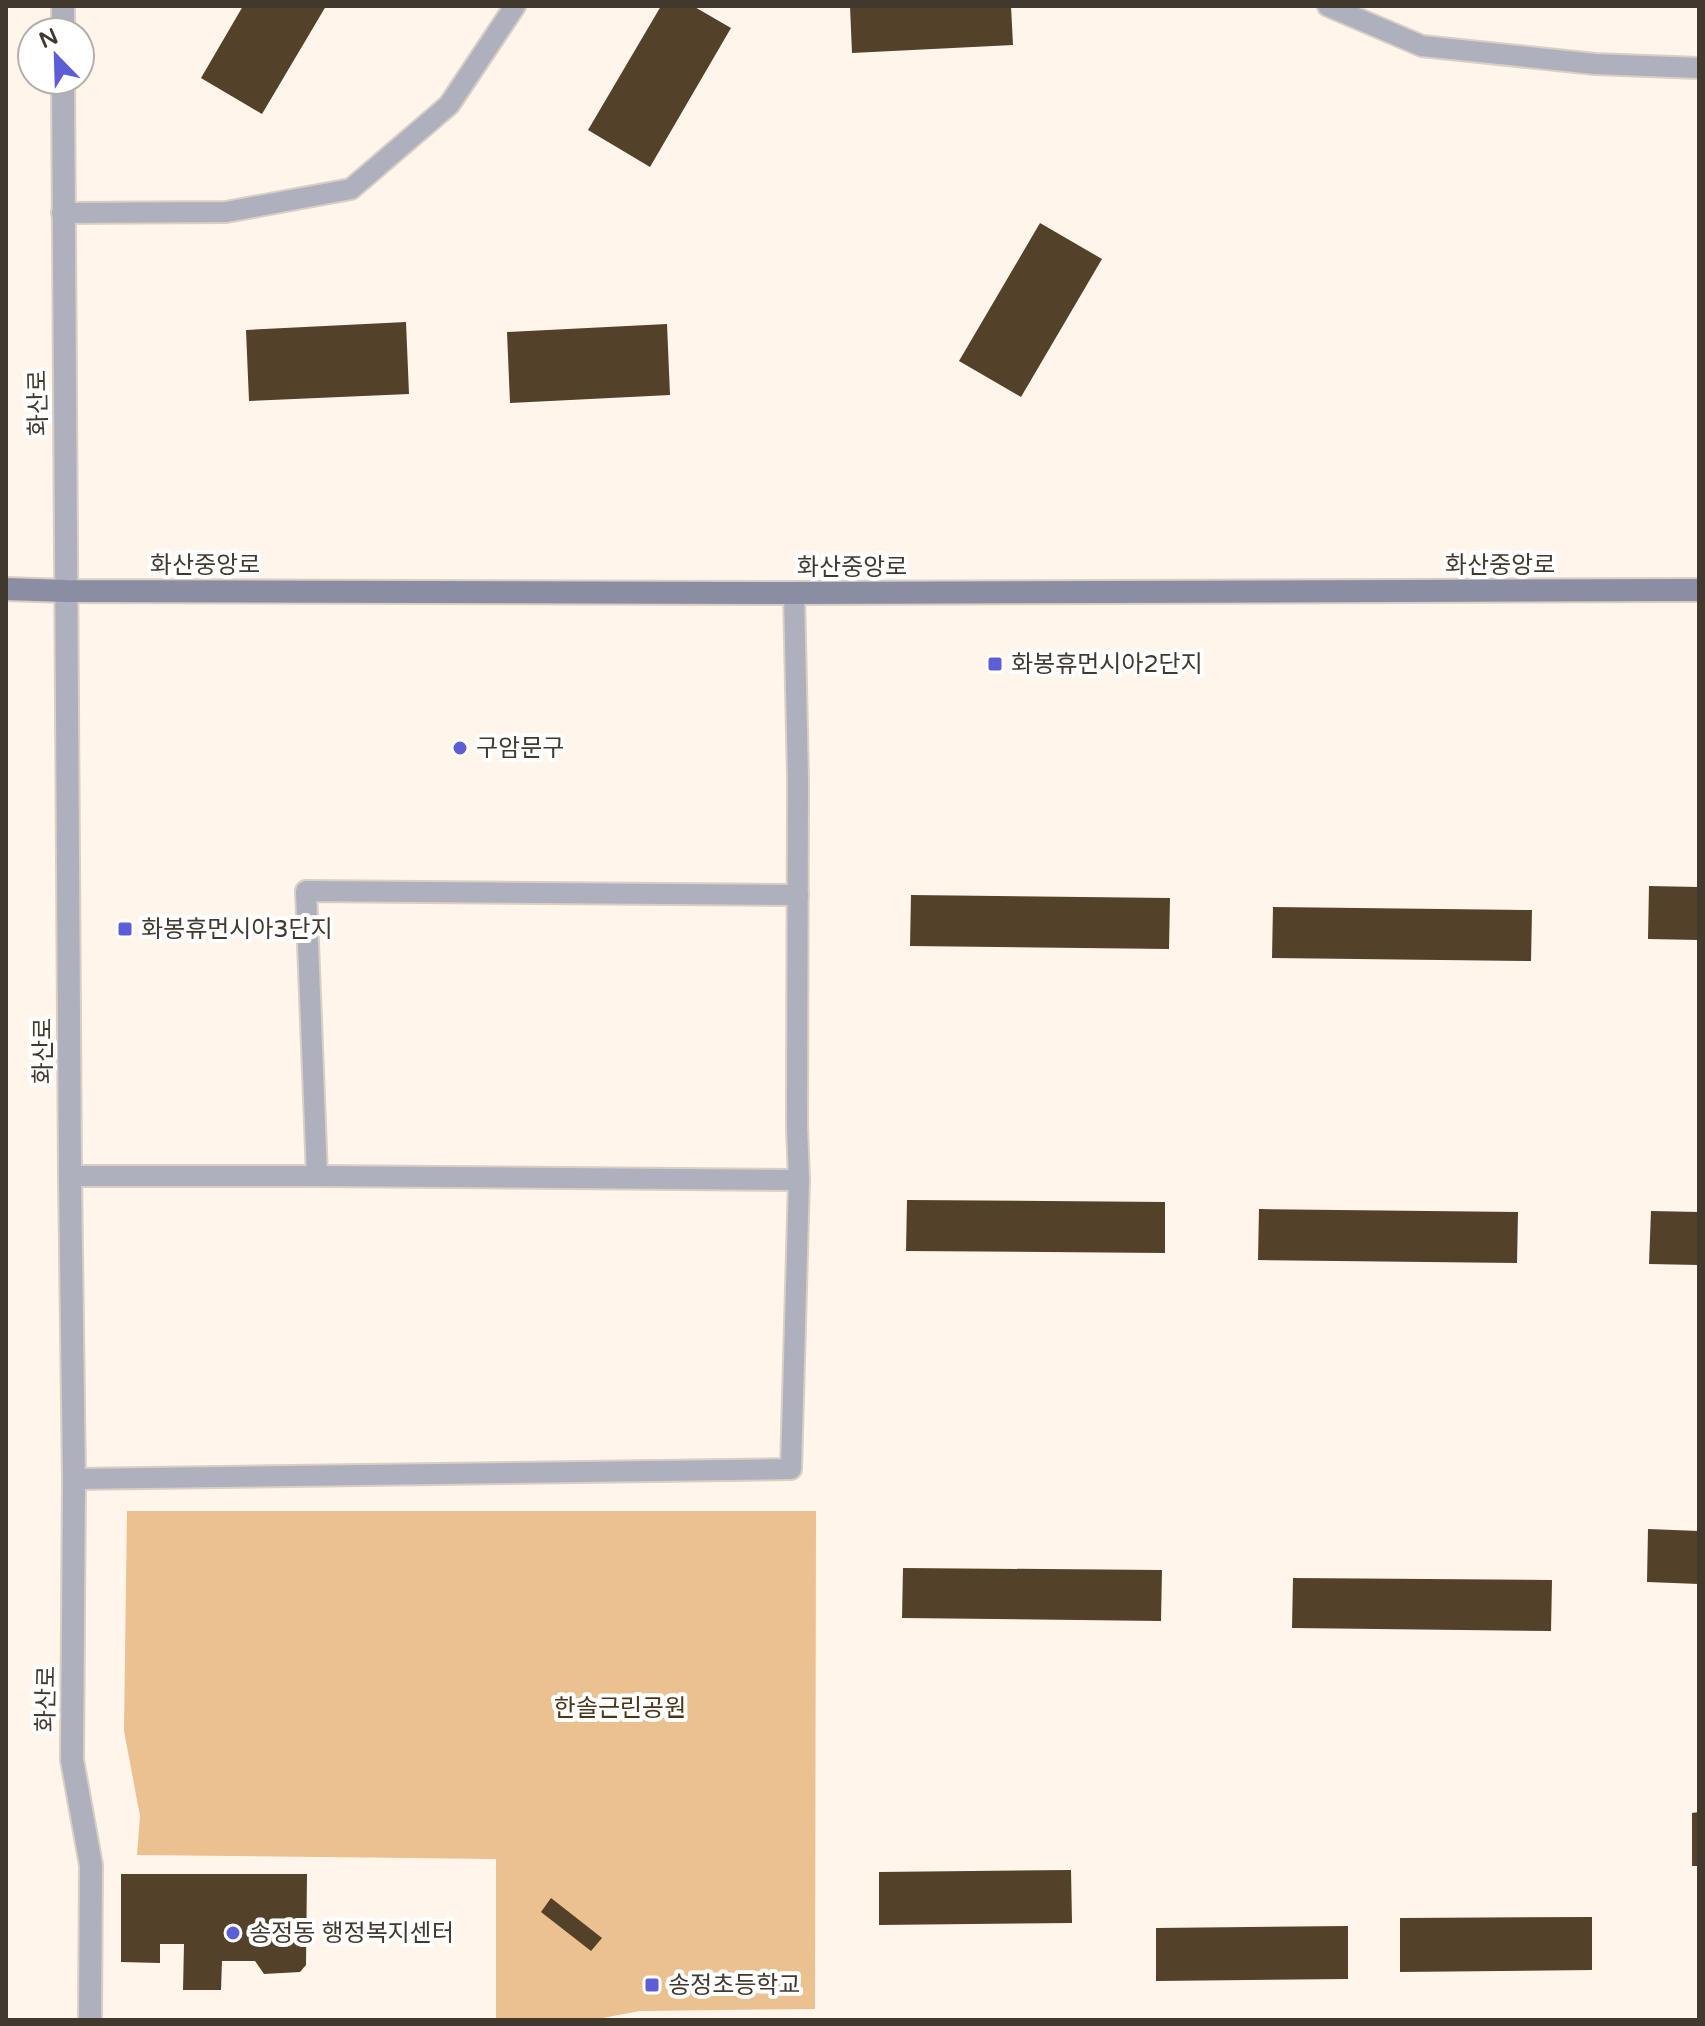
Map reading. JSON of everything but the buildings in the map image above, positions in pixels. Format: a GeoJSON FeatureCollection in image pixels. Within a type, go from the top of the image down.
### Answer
{"type":"FeatureCollection","features":[{"type":"Feature","properties":{"kind":"main road","name":"화산중앙로"},"geometry":{"type":"LineString","coordinates":[[6,589],[794,593],[1699,590]]}},
{"type":"Feature","properties":{"kind":"street","name":"화산로"},"geometry":{"type":"LineString","coordinates":[[63,96],[74,1479],[72,1760],[91,1865],[90,2020]]}},
{"type":"Feature","properties":{"kind":"lane"},"geometry":{"type":"LineString","coordinates":[[62,213],[226,212],[351,189],[449,105],[515,6]]}},
{"type":"Feature","properties":{"kind":"lane"},"geometry":{"type":"LineString","coordinates":[[1328,6],[1422,46],[1595,64],[1699,68]]}},
{"type":"Feature","properties":{"kind":"lane"},"geometry":{"type":"LineString","coordinates":[[74,1479],[791,1469],[799,1180],[798,779],[794,593]]}},
{"type":"Feature","properties":{"kind":"lane"},"geometry":{"type":"LineString","coordinates":[[317,1176],[306,891],[798,895]]}},
{"type":"Feature","properties":{"kind":"lane"},"geometry":{"type":"LineString","coordinates":[[70,1176],[799,1180]]}},
{"type":"Feature","properties":{"kind":"green space","name":"한솔근린공원"},"geometry":{"type":"Polygon","coordinates":[[[127,1511],[816,1511],[815,2009],[640,2011],[592,2020],[496,2020],[496,1859],[137,1855],[140,1816],[124,1731],[127,1511]]]}},
{"type":"Feature","properties":{"kind":"place","name":"화봉휴먼시아2단지"},"geometry":{"type":"Point","coordinates":[995,664]}},
{"type":"Feature","properties":{"kind":"place","name":"구암문구"},"geometry":{"type":"Point","coordinates":[460,748]}},
{"type":"Feature","properties":{"kind":"place","name":"화봉휴먼시아3단지"},"geometry":{"type":"Point","coordinates":[125,929]}},
{"type":"Feature","properties":{"kind":"place","name":"송정동 행정복지센터"},"geometry":{"type":"Point","coordinates":[233,1933]}},
{"type":"Feature","properties":{"kind":"place","name":"송정초등학교"},"geometry":{"type":"Point","coordinates":[652,1985]}}]}
